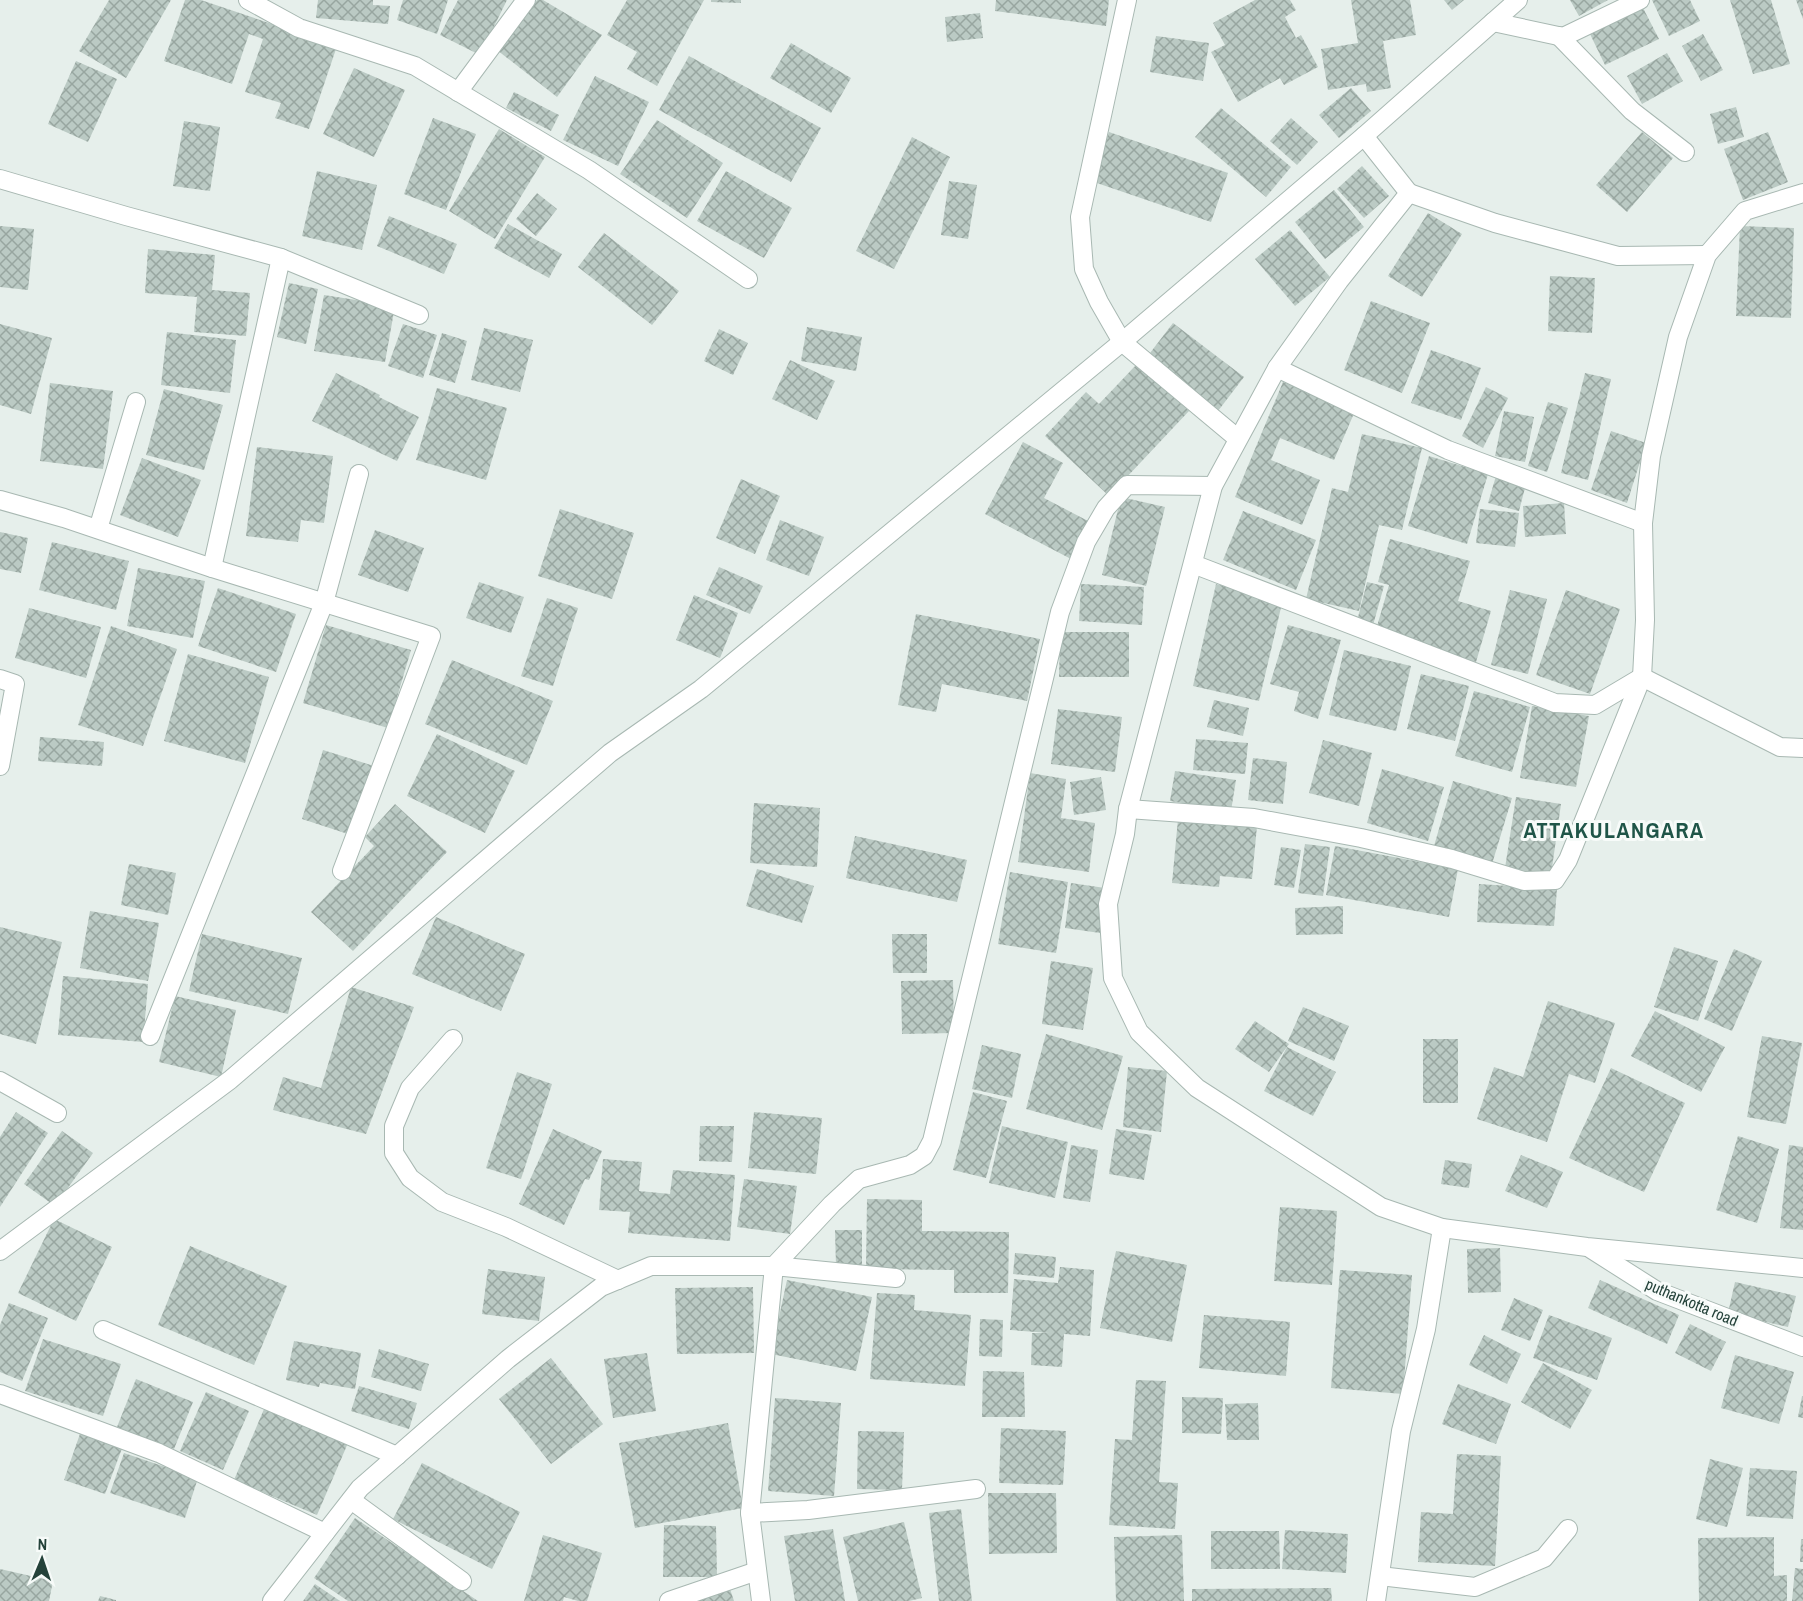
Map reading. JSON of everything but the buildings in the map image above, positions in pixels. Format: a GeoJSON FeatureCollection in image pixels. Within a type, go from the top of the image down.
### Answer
{"type":"FeatureCollection","features":[{"type":"Feature","properties":{"kind":"street"},"geometry":{"type":"LineString","coordinates":[[248,0],[299,28],[415,66],[589,170],[748,279]]}},
{"type":"Feature","properties":{"kind":"street"},"geometry":{"type":"LineString","coordinates":[[458,92],[526,0]]}},
{"type":"Feature","properties":{"kind":"street"},"geometry":{"type":"LineString","coordinates":[[1127,0],[1080,217],[1084,269],[1099,302],[1122,342],[1237,438]]}},
{"type":"Feature","properties":{"kind":"street"},"geometry":{"type":"LineString","coordinates":[[0,1251],[230,1080],[610,753],[700,689],[1122,342],[1364,136],[1518,0]]}},
{"type":"Feature","properties":{"kind":"street"},"geometry":{"type":"LineString","coordinates":[[1493,22],[1563,37],[1640,0]]}},
{"type":"Feature","properties":{"kind":"street"},"geometry":{"type":"LineString","coordinates":[[1559,36],[1632,111],[1685,152]]}},
{"type":"Feature","properties":{"kind":"street"},"geometry":{"type":"LineString","coordinates":[[1364,136],[1409,193],[1495,223],[1618,256],[1707,255]]}},
{"type":"Feature","properties":{"kind":"street"},"geometry":{"type":"LineString","coordinates":[[0,180],[281,258],[419,315]]}},
{"type":"Feature","properties":{"kind":"street"},"geometry":{"type":"LineString","coordinates":[[1409,193],[1339,281],[1276,368],[1213,486],[1128,809],[1125,834],[1108,904],[1113,978],[1139,1032],[1197,1088],[1381,1207],[1442,1228],[1587,1246],[1803,1268]]}},
{"type":"Feature","properties":{"kind":"street"},"geometry":{"type":"LineString","coordinates":[[1128,809],[1254,818],[1418,851],[1524,881],[1555,880],[1568,860],[1642,677],[1645,620],[1643,524],[1651,456],[1678,337],[1707,255],[1745,211],[1803,193]]}},
{"type":"Feature","properties":{"kind":"street"},"geometry":{"type":"LineString","coordinates":[[212,568],[281,258]]}},
{"type":"Feature","properties":{"kind":"street"},"geometry":{"type":"LineString","coordinates":[[1276,368],[1448,450],[1643,524]]}},
{"type":"Feature","properties":{"kind":"street"},"geometry":{"type":"LineString","coordinates":[[98,529],[136,402]]}},
{"type":"Feature","properties":{"kind":"street"},"geometry":{"type":"LineString","coordinates":[[150,1036],[324,603],[359,474]]}},
{"type":"Feature","properties":{"kind":"street"},"geometry":{"type":"LineString","coordinates":[[761,1601],[750,1513],[774,1266],[832,1204],[859,1179],[910,1165],[924,1156],[932,1141],[1060,612],[1086,542],[1106,508],[1127,485],[1213,486]]}},
{"type":"Feature","properties":{"kind":"street"},"geometry":{"type":"LineString","coordinates":[[0,500],[64,518],[212,568],[431,636],[342,871]]}},
{"type":"Feature","properties":{"kind":"street"},"geometry":{"type":"LineString","coordinates":[[1193,564],[1555,702],[1595,705],[1642,677]]}},
{"type":"Feature","properties":{"kind":"street"},"geometry":{"type":"LineString","coordinates":[[1642,677],[1780,747],[1803,748]]}},
{"type":"Feature","properties":{"kind":"street"},"geometry":{"type":"LineString","coordinates":[[0,679],[15,684],[0,766]]}},
{"type":"Feature","properties":{"kind":"street"},"geometry":{"type":"LineString","coordinates":[[453,1039],[410,1088],[394,1126],[394,1153],[410,1178],[442,1202],[506,1227],[618,1280]]}},
{"type":"Feature","properties":{"kind":"street"},"geometry":{"type":"LineString","coordinates":[[0,1081],[57,1113]]}},
{"type":"Feature","properties":{"kind":"street"},"geometry":{"type":"LineString","coordinates":[[1376,1601],[1401,1431],[1426,1329],[1442,1228]]}},
{"type":"Feature","properties":{"kind":"street","name":"puthankotta road"},"geometry":{"type":"LineString","coordinates":[[1587,1246],[1658,1291],[1803,1347]]}},
{"type":"Feature","properties":{"kind":"street"},"geometry":{"type":"LineString","coordinates":[[272,1601],[360,1488],[508,1359],[602,1287],[651,1266],[774,1266],[896,1278]]}},
{"type":"Feature","properties":{"kind":"street"},"geometry":{"type":"LineString","coordinates":[[103,1330],[397,1456]]}},
{"type":"Feature","properties":{"kind":"street"},"geometry":{"type":"LineString","coordinates":[[0,1394],[159,1453],[325,1533]]}},
{"type":"Feature","properties":{"kind":"street"},"geometry":{"type":"LineString","coordinates":[[750,1513],[808,1510],[976,1489]]}},
{"type":"Feature","properties":{"kind":"street"},"geometry":{"type":"LineString","coordinates":[[351,1500],[462,1581]]}},
{"type":"Feature","properties":{"kind":"street"},"geometry":{"type":"LineString","coordinates":[[1380,1576],[1475,1587],[1544,1558],[1568,1529]]}},
{"type":"Feature","properties":{"kind":"street"},"geometry":{"type":"LineString","coordinates":[[669,1601],[757,1571]]}},
{"type":"Feature","properties":{"kind":"district","name":"ATTAKULANGARA"},"geometry":{"type":"Point","coordinates":[1614,830]}}]}
